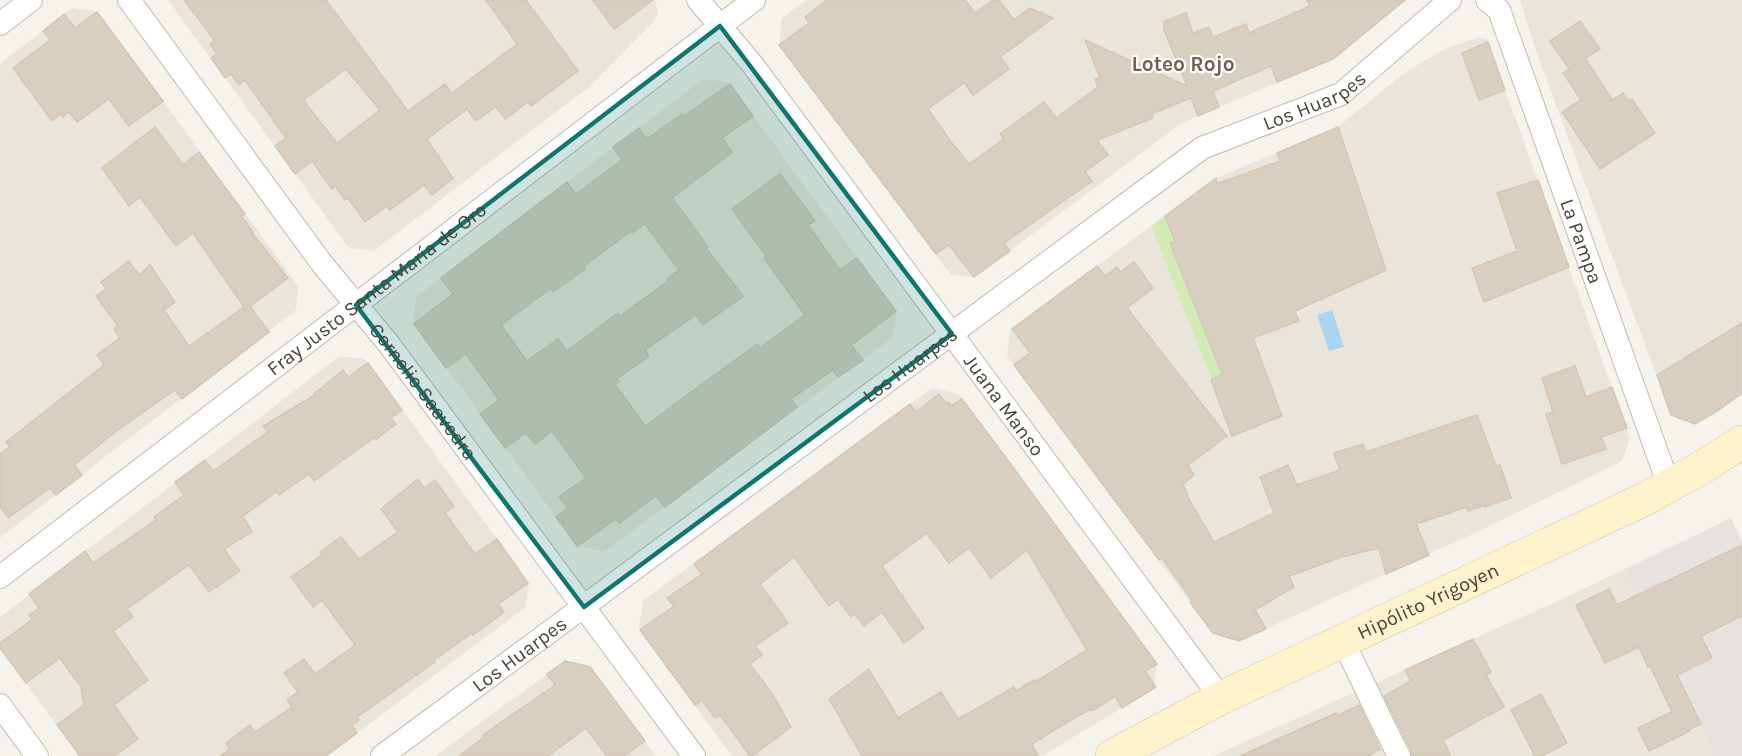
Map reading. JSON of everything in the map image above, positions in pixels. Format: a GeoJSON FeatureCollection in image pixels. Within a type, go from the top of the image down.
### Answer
{"type":"FeatureCollection","features":[{"type":"Feature","properties":{"kind":"main road","name":"Hipólito Yrigoyen"},"geometry":{"type":"LineString","coordinates":[[1112,756],[1221,698],[1645,500],[1742,442]]}},
{"type":"Feature","properties":{"kind":"street"},"geometry":{"type":"LineString","coordinates":[[0,24],[31,0]]}},
{"type":"Feature","properties":{"kind":"street","name":"Cornelio Saavedra"},"geometry":{"type":"LineString","coordinates":[[129,0],[317,256],[388,344],[694,756]]}},
{"type":"Feature","properties":{"kind":"street","name":"Juana Manso"},"geometry":{"type":"LineString","coordinates":[[698,0],[752,64],[1221,698]]}},
{"type":"Feature","properties":{"kind":"street","name":"Fray Justo Santa María de Oro"},"geometry":{"type":"LineString","coordinates":[[0,577],[754,0]]}},
{"type":"Feature","properties":{"kind":"street","name":"Los Huarpes"},"geometry":{"type":"LineString","coordinates":[[382,756],[1202,148],[1341,94],[1450,0]]}},
{"type":"Feature","properties":{"kind":"street","name":"La Pampa"},"geometry":{"type":"LineString","coordinates":[[1487,0],[1499,10],[1670,486]]}},
{"type":"Feature","properties":{"kind":"street"},"geometry":{"type":"LineString","coordinates":[[1343,641],[1399,756]]}},
{"type":"Feature","properties":{"kind":"street"},"geometry":{"type":"LineString","coordinates":[[0,705],[37,756]]}},
{"type":"Feature","properties":{"kind":"highlighted area"},"geometry":{"type":"Polygon","coordinates":[[[720,26],[952,334],[584,607],[356,305],[720,26]]]}},
{"type":"Feature","properties":{"kind":"shaded area"},"geometry":{"type":"Polygon","coordinates":[[[168,0],[655,0],[658,11],[655,20],[589,87],[373,251],[349,248],[168,0]]]}},
{"type":"Feature","properties":{"kind":"shaded area"},"geometry":{"type":"Polygon","coordinates":[[[806,0],[1405,0],[1332,59],[1182,123],[974,277],[951,275],[779,45],[782,18],[806,0]]]}},
{"type":"Feature","properties":{"kind":"shaded area"},"geometry":{"type":"Polygon","coordinates":[[[1520,0],[1742,0],[1742,393],[1695,424],[1671,415],[1536,51],[1520,0]]]}},
{"type":"Feature","properties":{"kind":"shaded area"},"geometry":{"type":"Polygon","coordinates":[[[72,8],[97,12],[132,59],[298,286],[296,310],[0,538],[0,64],[72,8]]]}},
{"type":"Feature","properties":{"kind":"shaded area"},"geometry":{"type":"Polygon","coordinates":[[[1478,38],[1487,39],[1630,438],[1622,461],[1475,533],[1239,641],[1213,633],[1007,356],[1010,330],[1151,226],[1233,435],[1209,221],[1225,214],[1216,178],[1338,127],[1404,73],[1446,48],[1478,38]]]}},
{"type":"Feature","properties":{"kind":"shaded area"},"geometry":{"type":"Polygon","coordinates":[[[703,79],[730,84],[897,312],[893,337],[604,552],[577,546],[413,322],[416,297],[703,79]]]}},
{"type":"Feature","properties":{"kind":"shaded area"},"geometry":{"type":"Polygon","coordinates":[[[340,356],[365,359],[529,584],[525,608],[326,756],[80,756],[0,648],[0,617],[340,356]]]}},
{"type":"Feature","properties":{"kind":"shaded area"},"geometry":{"type":"Polygon","coordinates":[[[932,388],[959,394],[1125,620],[1157,664],[1153,689],[1042,756],[732,756],[639,629],[643,601],[932,388]]]}},
{"type":"Feature","properties":{"kind":"shaded area"},"geometry":{"type":"Polygon","coordinates":[[[1731,518],[1742,541],[1742,756],[1711,756],[1713,750],[1625,569],[1731,518]]]}},
{"type":"Feature","properties":{"kind":"shaded area"},"geometry":{"type":"Polygon","coordinates":[[[1625,569],[1714,750],[1711,756],[1213,756],[1571,595],[1625,569]]]}},
{"type":"Feature","properties":{"kind":"shaded area"},"geometry":{"type":"Polygon","coordinates":[[[565,661],[590,667],[656,756],[435,756],[565,661]]]}},
{"type":"Feature","properties":{"kind":"green space"},"geometry":{"type":"Polygon","coordinates":[[[1216,178],[1225,214],[1209,221],[1282,416],[1233,435],[1151,226],[1216,178]]]}},
{"type":"Feature","properties":{"kind":"water"},"geometry":{"type":"Polygon","coordinates":[[[1332,310],[1344,347],[1329,351],[1317,315],[1332,310]]]}},
{"type":"Feature","properties":{"kind":"building"},"geometry":{"type":"Polygon","coordinates":[[[184,0],[326,0],[408,111],[445,84],[452,93],[517,44],[486,0],[526,0],[578,71],[531,106],[528,102],[505,119],[496,107],[476,121],[467,109],[427,139],[453,178],[432,195],[424,185],[390,210],[387,206],[365,222],[348,198],[345,200],[335,186],[332,189],[312,161],[295,174],[275,146],[286,138],[245,80],[239,85],[231,74],[225,78],[211,58],[217,54],[210,44],[215,41],[184,0]],[[346,69],[303,100],[337,143],[380,110],[346,69]]]}},
{"type":"Feature","properties":{"kind":"building"},"geometry":{"type":"Polygon","coordinates":[[[593,0],[653,0],[614,29],[593,0]]]}},
{"type":"Feature","properties":{"kind":"building"},"geometry":{"type":"Polygon","coordinates":[[[827,0],[965,0],[975,13],[993,0],[999,0],[1014,20],[1030,8],[1053,18],[1000,57],[1009,69],[973,95],[964,83],[928,109],[969,164],[1004,139],[1000,134],[1044,102],[1056,118],[1098,87],[1095,79],[1100,78],[1085,40],[1187,86],[1164,30],[1164,21],[1186,13],[1193,33],[1209,27],[1213,37],[1246,24],[1249,33],[1310,6],[1307,0],[1405,0],[1333,59],[1277,82],[1271,66],[1213,91],[1219,107],[1198,116],[1191,98],[1152,114],[1153,118],[1097,140],[1108,155],[1085,172],[1092,181],[1004,243],[1010,251],[974,277],[949,245],[936,254],[779,45],[809,23],[805,17],[827,0]]]}},
{"type":"Feature","properties":{"kind":"building"},"geometry":{"type":"Polygon","coordinates":[[[97,12],[163,101],[129,126],[109,99],[77,122],[69,112],[63,117],[61,114],[52,121],[13,68],[50,40],[43,31],[64,14],[75,28],[97,12]]]}},
{"type":"Feature","properties":{"kind":"building"},"geometry":{"type":"Polygon","coordinates":[[[1580,21],[1600,49],[1585,58],[1612,100],[1623,93],[1628,101],[1632,99],[1655,133],[1600,169],[1562,112],[1581,100],[1563,73],[1569,69],[1550,41],[1580,21]]]}},
{"type":"Feature","properties":{"kind":"building"},"geometry":{"type":"Polygon","coordinates":[[[1488,42],[1505,90],[1479,100],[1462,53],[1488,42]]]}},
{"type":"Feature","properties":{"kind":"building"},"geometry":{"type":"Polygon","coordinates":[[[730,84],[753,116],[722,138],[732,152],[672,198],[708,247],[706,248],[743,296],[703,325],[696,315],[645,350],[649,356],[617,379],[619,381],[615,384],[645,426],[757,344],[760,348],[805,315],[732,209],[780,174],[815,221],[808,225],[840,270],[857,258],[896,311],[851,345],[863,360],[838,377],[833,370],[791,399],[797,407],[665,507],[656,496],[619,523],[616,519],[577,546],[556,517],[568,508],[559,497],[586,478],[552,431],[535,444],[526,433],[505,448],[480,414],[499,400],[466,354],[446,368],[414,324],[453,294],[441,278],[567,182],[576,194],[622,160],[613,147],[639,128],[647,139],[682,114],[684,116],[730,84]],[[645,224],[632,233],[631,231],[553,292],[551,288],[501,325],[527,361],[558,339],[567,351],[618,313],[620,316],[668,281],[667,279],[679,270],[645,224]]]}},
{"type":"Feature","properties":{"kind":"building"},"geometry":{"type":"Polygon","coordinates":[[[155,127],[183,165],[199,152],[245,214],[241,216],[252,233],[288,278],[250,306],[269,332],[182,399],[175,390],[118,430],[74,465],[82,475],[56,495],[50,488],[8,518],[0,506],[0,454],[10,447],[6,442],[104,365],[97,355],[120,338],[114,329],[118,326],[96,296],[106,289],[101,282],[129,261],[139,275],[150,265],[175,302],[164,310],[189,346],[244,307],[193,233],[176,246],[140,197],[129,206],[102,168],[155,127]]]}},
{"type":"Feature","properties":{"kind":"building"},"geometry":{"type":"Polygon","coordinates":[[[1338,127],[1386,270],[1295,311],[1299,321],[1253,338],[1282,416],[1232,436],[1211,380],[1222,374],[1170,243],[1175,241],[1165,216],[1216,178],[1217,184],[1280,161],[1277,153],[1338,127]]]}},
{"type":"Feature","properties":{"kind":"building"},"geometry":{"type":"Polygon","coordinates":[[[1538,180],[1569,267],[1484,302],[1472,268],[1517,251],[1497,193],[1538,180]]]}},
{"type":"Feature","properties":{"kind":"building"},"geometry":{"type":"Polygon","coordinates":[[[1134,262],[1153,288],[1127,308],[1227,436],[1188,465],[1194,475],[1183,484],[1190,501],[1214,542],[1274,513],[1260,477],[1288,465],[1297,485],[1340,470],[1334,453],[1363,444],[1366,452],[1477,415],[1496,466],[1500,465],[1511,498],[1468,511],[1467,507],[1416,524],[1429,555],[1386,574],[1379,548],[1342,557],[1289,576],[1294,587],[1255,610],[1266,629],[1239,641],[1213,633],[1162,558],[1159,560],[1014,365],[1030,353],[1012,329],[1097,266],[1105,276],[1117,267],[1121,272],[1134,262]]]}},
{"type":"Feature","properties":{"kind":"building"},"geometry":{"type":"Polygon","coordinates":[[[1742,323],[1742,393],[1695,424],[1671,415],[1657,375],[1742,323]]]}},
{"type":"Feature","properties":{"kind":"building"},"geometry":{"type":"Polygon","coordinates":[[[368,363],[402,410],[391,418],[396,424],[314,481],[309,474],[279,495],[276,492],[243,516],[252,532],[224,549],[240,571],[209,592],[189,565],[127,609],[133,617],[113,631],[148,680],[114,705],[138,739],[114,756],[80,756],[57,725],[84,705],[81,687],[60,658],[26,683],[0,648],[0,643],[32,620],[29,615],[39,608],[29,594],[85,551],[93,563],[156,520],[154,517],[184,495],[175,482],[205,460],[213,471],[268,432],[263,426],[315,395],[343,370],[348,377],[368,363]]]}},
{"type":"Feature","properties":{"kind":"building"},"geometry":{"type":"Polygon","coordinates":[[[1575,366],[1586,397],[1612,387],[1627,428],[1601,437],[1606,449],[1562,464],[1546,414],[1553,412],[1542,378],[1575,366]]]}},
{"type":"Feature","properties":{"kind":"building"},"geometry":{"type":"Polygon","coordinates":[[[939,394],[951,406],[962,399],[1004,455],[1157,664],[1145,671],[1156,687],[1122,708],[1115,696],[1092,711],[1091,709],[1074,718],[1032,744],[1038,756],[862,756],[829,699],[869,669],[898,718],[941,692],[958,719],[1014,687],[1016,691],[1034,680],[1035,682],[1087,650],[1027,550],[991,578],[969,548],[949,563],[927,533],[882,566],[924,628],[904,643],[882,612],[864,626],[855,614],[851,617],[838,599],[829,606],[794,557],[760,584],[788,623],[755,646],[762,655],[750,664],[772,694],[791,727],[750,756],[720,715],[715,718],[702,700],[695,705],[640,630],[674,606],[667,598],[702,574],[694,564],[910,404],[916,412],[939,394]]]}},
{"type":"Feature","properties":{"kind":"building"},"geometry":{"type":"Polygon","coordinates":[[[418,479],[424,488],[435,480],[454,506],[445,513],[475,554],[497,539],[528,583],[498,604],[504,612],[357,717],[359,720],[352,725],[357,733],[326,756],[220,756],[230,749],[226,743],[250,725],[255,732],[292,707],[287,700],[298,692],[284,673],[304,659],[315,674],[355,645],[322,600],[313,607],[291,577],[322,555],[320,552],[341,537],[359,559],[398,532],[381,509],[418,479]]]}},
{"type":"Feature","properties":{"kind":"building"},"geometry":{"type":"Polygon","coordinates":[[[1742,545],[1742,616],[1701,636],[1712,658],[1677,675],[1701,724],[1649,751],[1638,728],[1672,712],[1650,666],[1648,667],[1639,647],[1605,663],[1576,605],[1609,589],[1617,605],[1742,545]]]}},
{"type":"Feature","properties":{"kind":"building"},"geometry":{"type":"Polygon","coordinates":[[[1473,639],[1491,672],[1486,675],[1504,707],[1443,740],[1451,756],[1412,756],[1384,696],[1411,681],[1405,670],[1473,639]]]}},
{"type":"Feature","properties":{"kind":"building"},"geometry":{"type":"Polygon","coordinates":[[[565,661],[590,667],[645,741],[624,756],[607,756],[586,728],[548,756],[459,756],[484,737],[483,735],[555,685],[547,674],[565,661]]]}},
{"type":"Feature","properties":{"kind":"building"},"geometry":{"type":"Polygon","coordinates":[[[1541,694],[1567,743],[1542,756],[1535,756],[1511,710],[1541,694]]]}},
{"type":"Feature","properties":{"kind":"building"},"geometry":{"type":"Polygon","coordinates":[[[1359,705],[1380,749],[1368,756],[1240,756],[1336,713],[1337,716],[1359,705]]]}},
{"type":"Feature","properties":{"kind":"district","name":"Loteo Rojo"},"geometry":{"type":"Point","coordinates":[1183,64]}}]}
